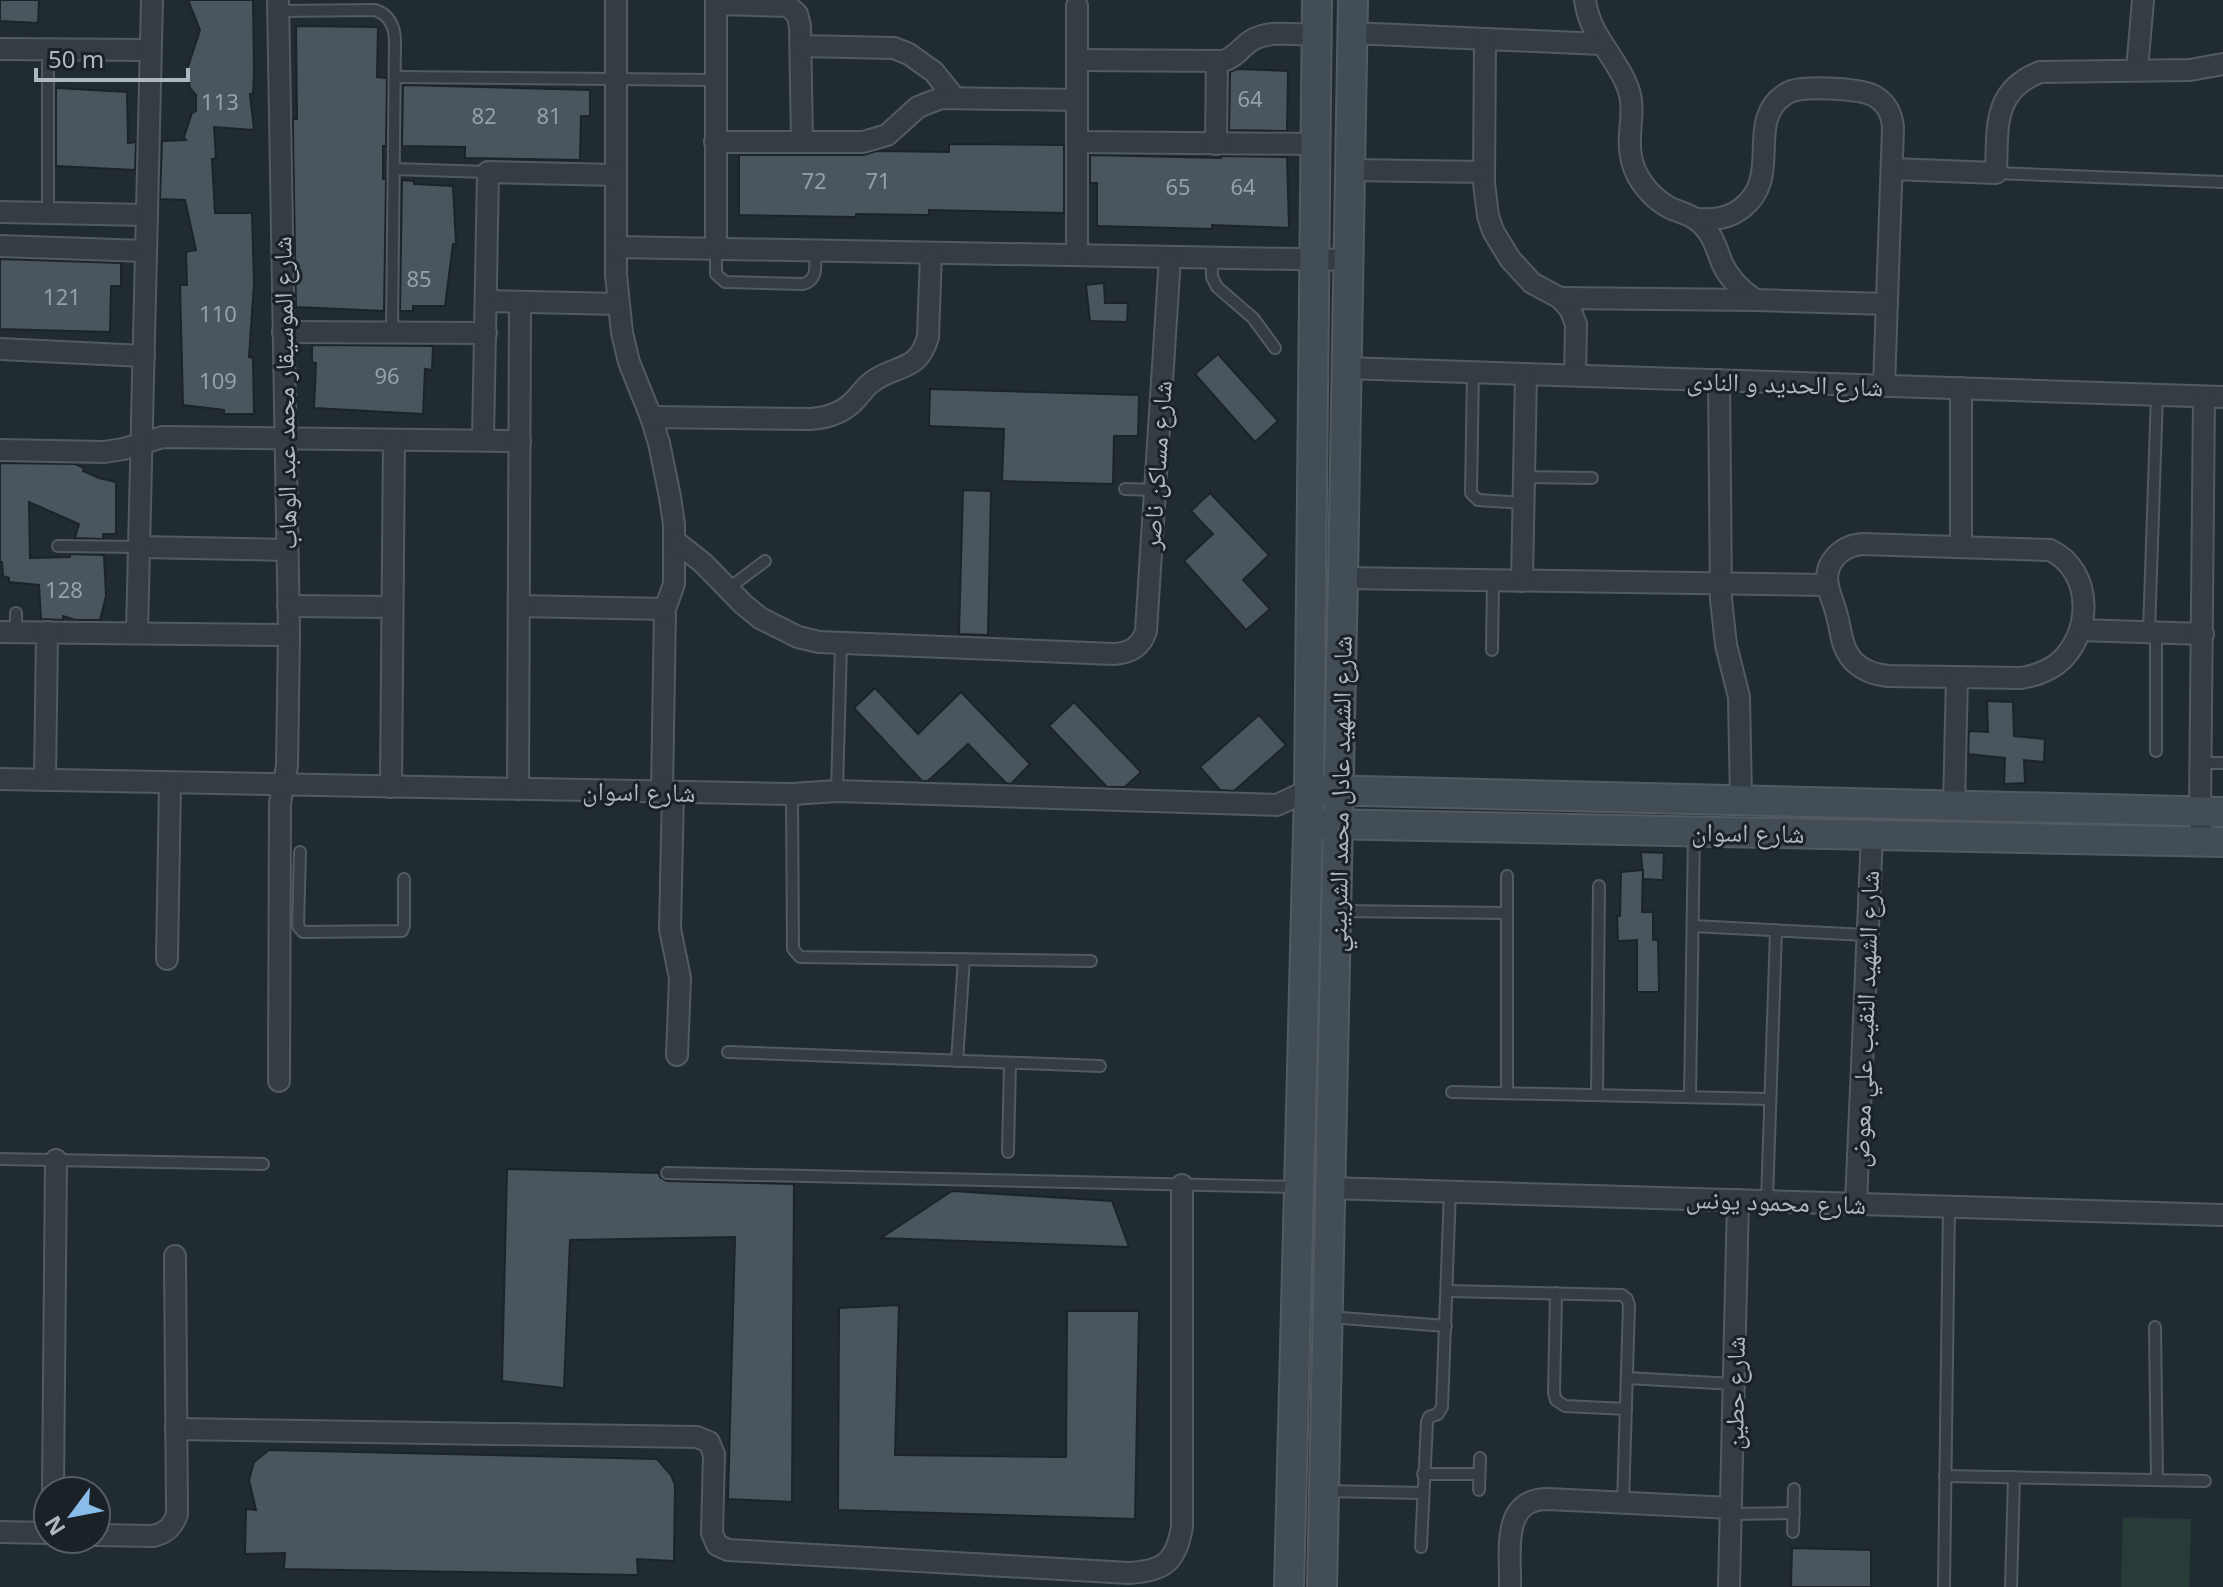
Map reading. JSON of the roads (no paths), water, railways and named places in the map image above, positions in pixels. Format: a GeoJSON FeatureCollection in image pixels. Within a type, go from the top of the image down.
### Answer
{"type":"FeatureCollection","features":[{"type":"Feature","properties":{"kind":"street"},"geometry":{"type":"LineString","coordinates":[[137,633],[152,0]]}},
{"type":"Feature","properties":{"kind":"street"},"geometry":{"type":"LineString","coordinates":[[616,0],[618,304],[629,362],[651,417],[668,483],[675,541],[674,584],[665,609],[670,929],[680,978],[677,1055]]}},
{"type":"Feature","properties":{"kind":"street","name":"شارع الشهيد عادل محمد الشربيني"},"geometry":{"type":"LineString","coordinates":[[1289,1587],[1309,790],[1317,0]]}},
{"type":"Feature","properties":{"kind":"street","name":"شارع الشهيد عادل محمد الشربيني"},"geometry":{"type":"LineString","coordinates":[[1322,1587],[1353,0]]}},
{"type":"Feature","properties":{"kind":"street"},"geometry":{"type":"LineString","coordinates":[[1585,0],[1590,21],[1601,44],[1629,90],[1633,107],[1629,145],[1636,173],[1660,202],[1696,219],[1710,220],[1736,213],[1755,194],[1763,169],[1768,115],[1782,97],[1792,91],[1856,91],[1879,99],[1890,112],[1892,169],[1884,386]]}},
{"type":"Feature","properties":{"kind":"street"},"geometry":{"type":"LineString","coordinates":[[2137,70],[2143,0]]}},
{"type":"Feature","properties":{"kind":"street"},"geometry":{"type":"LineString","coordinates":[[716,248],[716,2],[788,6],[797,14],[801,46],[802,142]]}},
{"type":"Feature","properties":{"kind":"street","name":"شارع الموسيقار محمد عبد الوهاب"},"geometry":{"type":"LineString","coordinates":[[278,6],[289,635],[287,766],[280,803],[290,878],[279,1081]]}},
{"type":"Feature","properties":{"kind":"street"},"geometry":{"type":"LineString","coordinates":[[1077,6],[1077,255]]}},
{"type":"Feature","properties":{"kind":"street"},"geometry":{"type":"LineString","coordinates":[[1352,33],[1601,44]]}},
{"type":"Feature","properties":{"kind":"street"},"geometry":{"type":"LineString","coordinates":[[1077,60],[1217,61],[1234,56],[1248,42],[1262,36],[1317,35]]}},
{"type":"Feature","properties":{"kind":"street"},"geometry":{"type":"LineString","coordinates":[[1485,39],[1484,172],[1488,216],[1510,259],[1532,283],[1560,298],[1570,309],[1576,324],[1575,375]]}},
{"type":"Feature","properties":{"kind":"street"},"geometry":{"type":"LineString","coordinates":[[801,46],[894,48],[909,54],[934,72],[954,97]]}},
{"type":"Feature","properties":{"kind":"street"},"geometry":{"type":"LineString","coordinates":[[0,49],[150,50]]}},
{"type":"Feature","properties":{"kind":"street"},"geometry":{"type":"LineString","coordinates":[[1216,144],[1217,61]]}},
{"type":"Feature","properties":{"kind":"street"},"geometry":{"type":"LineString","coordinates":[[1892,169],[1996,173],[1998,118],[2006,98],[2020,82],[2040,72],[2190,70],[2223,64]]}},
{"type":"Feature","properties":{"kind":"street"},"geometry":{"type":"LineString","coordinates":[[715,142],[863,142],[880,139],[918,107],[954,97],[1077,100]]}},
{"type":"Feature","properties":{"kind":"street"},"geometry":{"type":"LineString","coordinates":[[1077,142],[1316,144]]}},
{"type":"Feature","properties":{"kind":"street"},"geometry":{"type":"LineString","coordinates":[[1350,170],[1484,172]]}},
{"type":"Feature","properties":{"kind":"street"},"geometry":{"type":"LineString","coordinates":[[483,440],[488,172],[616,175]]}},
{"type":"Feature","properties":{"kind":"street"},"geometry":{"type":"LineString","coordinates":[[0,212],[147,215]]}},
{"type":"Feature","properties":{"kind":"street"},"geometry":{"type":"LineString","coordinates":[[1696,219],[1713,237],[1731,278],[1755,300]]}},
{"type":"Feature","properties":{"kind":"street"},"geometry":{"type":"LineString","coordinates":[[0,246],[146,251]]}},
{"type":"Feature","properties":{"kind":"street"},"geometry":{"type":"LineString","coordinates":[[616,247],[1348,260]]}},
{"type":"Feature","properties":{"kind":"street"},"geometry":{"type":"LineString","coordinates":[[651,417],[810,419],[845,409],[870,383],[911,363],[925,347],[931,253]]}},
{"type":"Feature","properties":{"kind":"street","name":"شارع مساكن ناصر"},"geometry":{"type":"LineString","coordinates":[[841,645],[1114,654],[1135,649],[1146,631],[1170,257]]}},
{"type":"Feature","properties":{"kind":"street"},"geometry":{"type":"LineString","coordinates":[[1560,298],[1887,304]]}},
{"type":"Feature","properties":{"kind":"street"},"geometry":{"type":"LineString","coordinates":[[486,301],[618,304]]}},
{"type":"Feature","properties":{"kind":"street"},"geometry":{"type":"LineString","coordinates":[[518,789],[520,302]]}},
{"type":"Feature","properties":{"kind":"street"},"geometry":{"type":"LineString","coordinates":[[283,332],[486,333]]}},
{"type":"Feature","properties":{"kind":"street"},"geometry":{"type":"LineString","coordinates":[[0,349],[144,356]]}},
{"type":"Feature","properties":{"kind":"street","name":"شارع الحديد و النادى"},"geometry":{"type":"LineString","coordinates":[[1346,368],[2214,397]]}},
{"type":"Feature","properties":{"kind":"street"},"geometry":{"type":"LineString","coordinates":[[1522,581],[1526,374]]}},
{"type":"Feature","properties":{"kind":"street"},"geometry":{"type":"LineString","coordinates":[[1719,380],[1720,583],[1724,630],[1739,697],[1741,800]]}},
{"type":"Feature","properties":{"kind":"street"},"geometry":{"type":"LineString","coordinates":[[1961,388],[1961,547]]}},
{"type":"Feature","properties":{"kind":"street"},"geometry":{"type":"LineString","coordinates":[[2212,842],[2211,812],[2201,763],[2203,634],[2214,397]]}},
{"type":"Feature","properties":{"kind":"street"},"geometry":{"type":"LineString","coordinates":[[0,450],[104,452],[163,437],[520,441]]}},
{"type":"Feature","properties":{"kind":"street"},"geometry":{"type":"LineString","coordinates":[[391,787],[394,440]]}},
{"type":"Feature","properties":{"kind":"street"},"geometry":{"type":"LineString","coordinates":[[675,541],[703,563],[760,618],[798,637],[841,645]]}},
{"type":"Feature","properties":{"kind":"street"},"geometry":{"type":"LineString","coordinates":[[1854,545],[1961,547],[2050,550],[2062,556],[2078,577],[2083,590],[2080,630],[2067,653],[2058,663],[2034,676],[2021,678],[1888,676],[1858,666],[1845,649],[1828,585],[1829,567],[1833,560],[1854,545]]}},
{"type":"Feature","properties":{"kind":"street"},"geometry":{"type":"LineString","coordinates":[[139,547],[287,550]]}},
{"type":"Feature","properties":{"kind":"street"},"geometry":{"type":"LineString","coordinates":[[1343,578],[1828,585]]}},
{"type":"Feature","properties":{"kind":"street"},"geometry":{"type":"LineString","coordinates":[[288,606],[392,607]]}},
{"type":"Feature","properties":{"kind":"street"},"geometry":{"type":"LineString","coordinates":[[519,606],[665,609]]}},
{"type":"Feature","properties":{"kind":"street"},"geometry":{"type":"LineString","coordinates":[[10,626],[47,632],[289,635]]}},
{"type":"Feature","properties":{"kind":"street"},"geometry":{"type":"LineString","coordinates":[[2080,630],[2203,634]]}},
{"type":"Feature","properties":{"kind":"street"},"geometry":{"type":"LineString","coordinates":[[45,780],[47,632]]}},
{"type":"Feature","properties":{"kind":"street"},"geometry":{"type":"LineString","coordinates":[[1954,806],[1957,677]]}},
{"type":"Feature","properties":{"kind":"street","name":"شارع اسوان"},"geometry":{"type":"LineString","coordinates":[[0,779],[792,794],[837,791],[1277,805],[1309,790],[2211,812]]}},
{"type":"Feature","properties":{"kind":"street"},"geometry":{"type":"LineString","coordinates":[[167,959],[170,783]]}},
{"type":"Feature","properties":{"kind":"street","name":"شارع اسوان"},"geometry":{"type":"LineString","coordinates":[[1277,805],[1308,823],[2212,842]]}},
{"type":"Feature","properties":{"kind":"street","name":"شارع الشهيد النقيب علي معوض"},"geometry":{"type":"LineString","coordinates":[[1856,1203],[1872,835]]}},
{"type":"Feature","properties":{"kind":"street"},"geometry":{"type":"LineString","coordinates":[[53,1475],[56,1160]]}},
{"type":"Feature","properties":{"kind":"street"},"geometry":{"type":"LineString","coordinates":[[176,1429],[697,1437],[709,1442],[714,1454],[712,1533],[717,1545],[728,1550],[1149,1572],[1166,1562],[1178,1546],[1182,1527],[1182,1185]]}},
{"type":"Feature","properties":{"kind":"street","name":"شارع محمود يونس"},"geometry":{"type":"LineString","coordinates":[[1329,1188],[2223,1215]]}},
{"type":"Feature","properties":{"kind":"street","name":"شارع حطين"},"geometry":{"type":"LineString","coordinates":[[1729,1587],[1738,1200]]}},
{"type":"Feature","properties":{"kind":"street"},"geometry":{"type":"LineString","coordinates":[[112,1535],[162,1534],[169,1530],[177,1514],[175,1256]]}},
{"type":"Feature","properties":{"kind":"street"},"geometry":{"type":"LineString","coordinates":[[1510,1587],[1511,1527],[1514,1517],[1528,1503],[1538,1499],[1731,1511]]}},
{"type":"Feature","properties":{"kind":"street"},"geometry":{"type":"LineString","coordinates":[[0,1532],[32,1533]]}},
{"type":"Feature","properties":{"kind":"lane"},"geometry":{"type":"LineString","coordinates":[[278,6],[375,10],[389,19],[395,34],[392,333]]}},
{"type":"Feature","properties":{"kind":"lane"},"geometry":{"type":"LineString","coordinates":[[48,49],[48,213]]}},
{"type":"Feature","properties":{"kind":"lane"},"geometry":{"type":"LineString","coordinates":[[395,77],[715,80]]}},
{"type":"Feature","properties":{"kind":"lane"},"geometry":{"type":"LineString","coordinates":[[394,169],[488,172]]}},
{"type":"Feature","properties":{"kind":"lane"},"geometry":{"type":"LineString","coordinates":[[1996,173],[2223,182]]}},
{"type":"Feature","properties":{"kind":"lane"},"geometry":{"type":"LineString","coordinates":[[716,248],[716,274],[725,282],[803,284],[811,282],[815,275],[815,250]]}},
{"type":"Feature","properties":{"kind":"lane"},"geometry":{"type":"LineString","coordinates":[[1212,258],[1212,277],[1217,287],[1253,318],[1275,348]]}},
{"type":"Feature","properties":{"kind":"lane"},"geometry":{"type":"LineString","coordinates":[[1473,372],[1471,493],[1478,500],[1524,503]]}},
{"type":"Feature","properties":{"kind":"lane"},"geometry":{"type":"LineString","coordinates":[[2156,751],[2153,632],[2157,395]]}},
{"type":"Feature","properties":{"kind":"lane"},"geometry":{"type":"LineString","coordinates":[[1524,477],[1592,478]]}},
{"type":"Feature","properties":{"kind":"lane"},"geometry":{"type":"LineString","coordinates":[[1125,489],[1155,490]]}},
{"type":"Feature","properties":{"kind":"lane"},"geometry":{"type":"LineString","coordinates":[[58,546],[139,547]]}},
{"type":"Feature","properties":{"kind":"lane"},"geometry":{"type":"LineString","coordinates":[[729,588],[765,561]]}},
{"type":"Feature","properties":{"kind":"lane"},"geometry":{"type":"LineString","coordinates":[[1492,650],[1493,580]]}},
{"type":"Feature","properties":{"kind":"lane"},"geometry":{"type":"LineString","coordinates":[[837,791],[841,645]]}},
{"type":"Feature","properties":{"kind":"lane"},"geometry":{"type":"LineString","coordinates":[[2201,763],[2223,763]]}},
{"type":"Feature","properties":{"kind":"lane"},"geometry":{"type":"LineString","coordinates":[[792,794],[793,949],[800,957],[1091,961]]}},
{"type":"Feature","properties":{"kind":"lane"},"geometry":{"type":"LineString","coordinates":[[1690,1097],[1694,831]]}},
{"type":"Feature","properties":{"kind":"lane"},"geometry":{"type":"LineString","coordinates":[[300,852],[290,878],[298,926],[305,933],[402,931],[404,879]]}},
{"type":"Feature","properties":{"kind":"lane"},"geometry":{"type":"LineString","coordinates":[[1507,876],[1507,1093]]}},
{"type":"Feature","properties":{"kind":"lane"},"geometry":{"type":"LineString","coordinates":[[1597,1095],[1599,886]]}},
{"type":"Feature","properties":{"kind":"lane"},"geometry":{"type":"LineString","coordinates":[[1336,911],[1507,913]]}},
{"type":"Feature","properties":{"kind":"lane"},"geometry":{"type":"LineString","coordinates":[[1693,926],[1867,935]]}},
{"type":"Feature","properties":{"kind":"lane"},"geometry":{"type":"LineString","coordinates":[[1767,1200],[1776,931]]}},
{"type":"Feature","properties":{"kind":"lane"},"geometry":{"type":"LineString","coordinates":[[957,1061],[964,959]]}},
{"type":"Feature","properties":{"kind":"lane"},"geometry":{"type":"LineString","coordinates":[[728,1052],[1100,1066]]}},
{"type":"Feature","properties":{"kind":"lane"},"geometry":{"type":"LineString","coordinates":[[1008,1152],[1010,1063]]}},
{"type":"Feature","properties":{"kind":"lane"},"geometry":{"type":"LineString","coordinates":[[1452,1092],[1770,1099]]}},
{"type":"Feature","properties":{"kind":"lane"},"geometry":{"type":"LineString","coordinates":[[0,1159],[263,1164]]}},
{"type":"Feature","properties":{"kind":"lane"},"geometry":{"type":"LineString","coordinates":[[667,1173],[1299,1187]]}},
{"type":"Feature","properties":{"kind":"lane"},"geometry":{"type":"LineString","coordinates":[[1421,1547],[1427,1422],[1442,1407],[1450,1191]]}},
{"type":"Feature","properties":{"kind":"lane"},"geometry":{"type":"LineString","coordinates":[[1944,1587],[1949,1206]]}},
{"type":"Feature","properties":{"kind":"lane"},"geometry":{"type":"LineString","coordinates":[[1447,1291],[1622,1295],[1627,1299],[1623,1504]]}},
{"type":"Feature","properties":{"kind":"lane"},"geometry":{"type":"LineString","coordinates":[[1556,1293],[1556,1400],[1565,1406],[1626,1409]]}},
{"type":"Feature","properties":{"kind":"lane"},"geometry":{"type":"LineString","coordinates":[[1327,1317],[1446,1326]]}},
{"type":"Feature","properties":{"kind":"lane"},"geometry":{"type":"LineString","coordinates":[[2155,1327],[2157,1480]]}},
{"type":"Feature","properties":{"kind":"lane"},"geometry":{"type":"LineString","coordinates":[[1627,1378],[1734,1384]]}},
{"type":"Feature","properties":{"kind":"lane"},"geometry":{"type":"LineString","coordinates":[[1479,1490],[1480,1458]]}},
{"type":"Feature","properties":{"kind":"lane"},"geometry":{"type":"LineString","coordinates":[[1423,1474],[1479,1474]]}},
{"type":"Feature","properties":{"kind":"lane"},"geometry":{"type":"LineString","coordinates":[[1945,1476],[2205,1481]]}},
{"type":"Feature","properties":{"kind":"lane"},"geometry":{"type":"LineString","coordinates":[[2011,1587],[2014,1477]]}},
{"type":"Feature","properties":{"kind":"lane"},"geometry":{"type":"LineString","coordinates":[[1793,1532],[1794,1489]]}},
{"type":"Feature","properties":{"kind":"lane"},"geometry":{"type":"LineString","coordinates":[[1324,1491],[1423,1493]]}},
{"type":"Feature","properties":{"kind":"lane"},"geometry":{"type":"LineString","coordinates":[[1731,1511],[1794,1513]]}}]}
